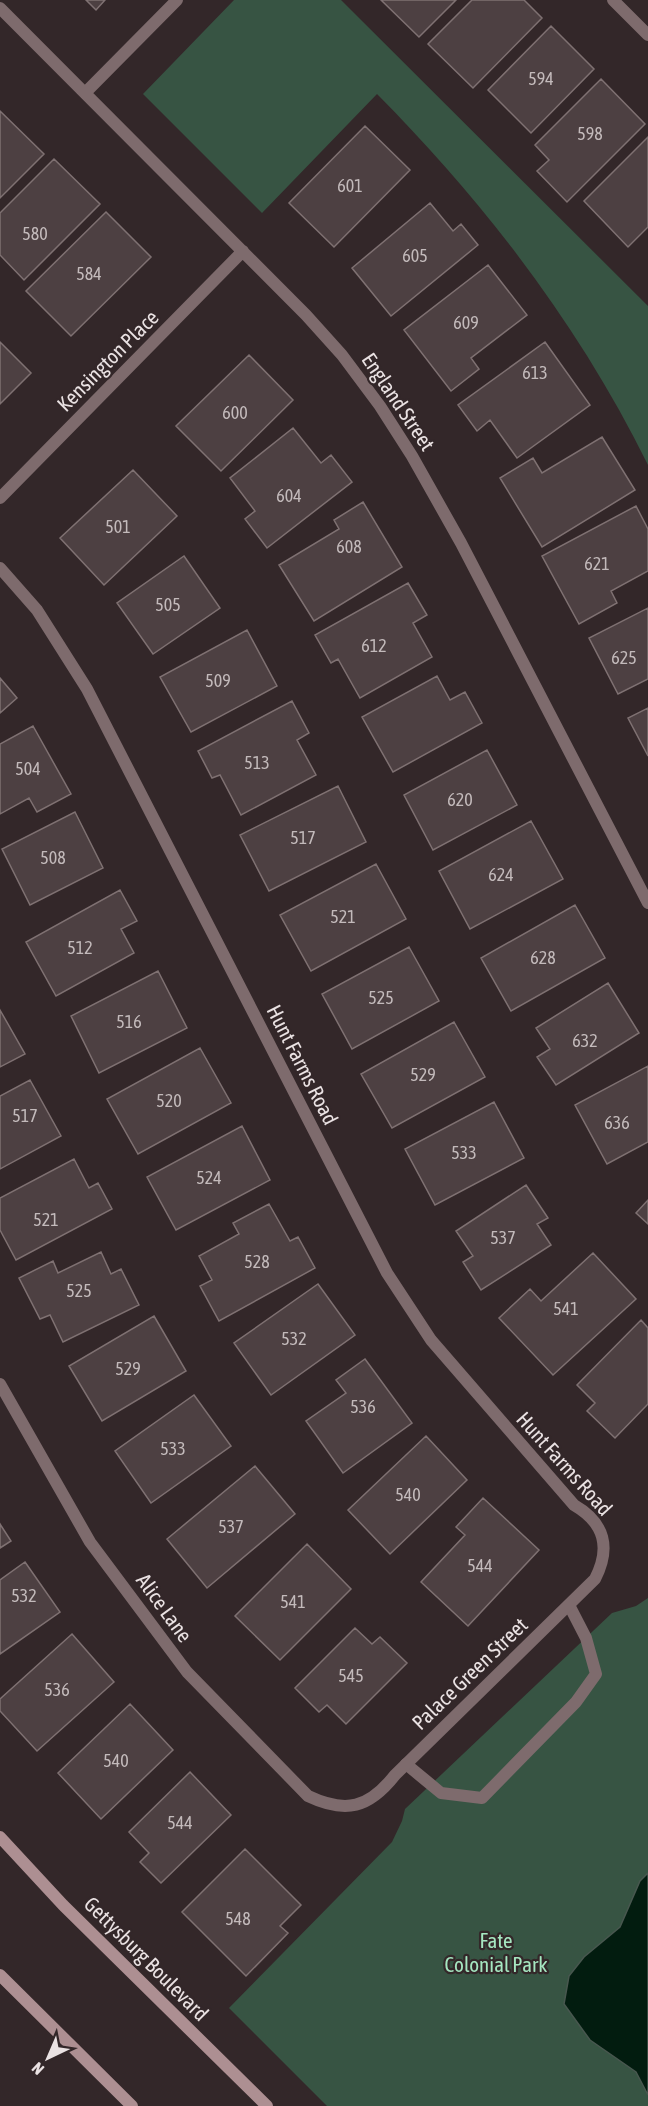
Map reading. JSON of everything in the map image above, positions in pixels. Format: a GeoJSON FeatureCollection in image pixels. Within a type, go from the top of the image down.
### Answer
{"type":"FeatureCollection","features":[{"type":"Feature","properties":{"kind":"street"},"geometry":{"type":"LineString","coordinates":[[85,93],[177,0]]}},
{"type":"Feature","properties":{"kind":"street"},"geometry":{"type":"LineString","coordinates":[[612,0],[648,35]]}},
{"type":"Feature","properties":{"kind":"street","name":"England Street"},"geometry":{"type":"LineString","coordinates":[[0,8],[306,315],[342,355],[380,406],[412,456],[461,543],[648,903]]}},
{"type":"Feature","properties":{"kind":"street","name":"Kensington Place"},"geometry":{"type":"LineString","coordinates":[[0,498],[243,251]]}},
{"type":"Feature","properties":{"kind":"street","name":"Hunt Farms Road"},"geometry":{"type":"LineString","coordinates":[[0,568],[38,610],[87,689],[387,1273],[431,1340],[466,1382],[574,1505],[587,1513],[597,1524],[603,1537],[604,1552]]}},
{"type":"Feature","properties":{"kind":"street","name":"Alice Lane"},"geometry":{"type":"LineString","coordinates":[[0,1384],[90,1542],[187,1672],[308,1796],[326,1805],[346,1807]]}},
{"type":"Feature","properties":{"kind":"street","name":"Palace Green Street"},"geometry":{"type":"LineString","coordinates":[[346,1807],[366,1802],[382,1791],[406,1764],[595,1579],[602,1566],[604,1552]]}},
{"type":"Feature","properties":{"kind":"street"},"geometry":{"type":"LineString","coordinates":[[406,1764],[441,1793],[482,1798],[576,1702],[596,1674],[586,1638],[568,1605]]}},
{"type":"Feature","properties":{"kind":"street","name":"Gettysburg Boulevard"},"geometry":{"type":"LineString","coordinates":[[0,1837],[63,1905],[267,2106]]}},
{"type":"Feature","properties":{"kind":"street"},"geometry":{"type":"LineString","coordinates":[[0,1975],[132,2106]]}},
{"type":"Feature","properties":{"kind":"green space"},"geometry":{"type":"Polygon","coordinates":[[[234,0],[341,0],[648,306],[648,465],[592,364],[528,269],[456,179],[377,94],[262,213],[143,94],[234,0]]]}},
{"type":"Feature","properties":{"kind":"green space","name":"Fate Colonial Park"},"geometry":{"type":"Polygon","coordinates":[[[648,1598],[648,2106],[327,2106],[229,2008],[392,1842],[405,1809],[612,1613],[636,1606],[648,1598]]]}},
{"type":"Feature","properties":{"kind":"shaded area"},"geometry":{"type":"Polygon","coordinates":[[[648,1873],[648,2095],[636,2072],[590,2040],[564,2004],[569,1976],[584,1957],[620,1927],[640,1881],[648,1873]]]}},
{"type":"Feature","properties":{"kind":"building"},"geometry":{"type":"Polygon","coordinates":[[[86,0],[105,0],[96,10],[86,0]]]}},
{"type":"Feature","properties":{"kind":"building"},"geometry":{"type":"Polygon","coordinates":[[[381,0],[456,0],[419,37],[381,0]]]}},
{"type":"Feature","properties":{"kind":"building"},"geometry":{"type":"Polygon","coordinates":[[[472,0],[524,0],[542,18],[473,88],[428,44],[472,0]]]}},
{"type":"Feature","properties":{"kind":"building"},"geometry":{"type":"Polygon","coordinates":[[[551,26],[594,69],[531,133],[488,90],[551,26]]]}},
{"type":"Feature","properties":{"kind":"building"},"geometry":{"type":"Polygon","coordinates":[[[601,79],[645,124],[567,202],[537,171],[549,160],[535,145],[601,79]]]}},
{"type":"Feature","properties":{"kind":"building"},"geometry":{"type":"Polygon","coordinates":[[[0,111],[44,154],[0,198],[0,111]]]}},
{"type":"Feature","properties":{"kind":"building"},"geometry":{"type":"Polygon","coordinates":[[[365,126],[410,170],[334,247],[289,203],[365,126]]]}},
{"type":"Feature","properties":{"kind":"building"},"geometry":{"type":"Polygon","coordinates":[[[648,137],[648,227],[628,247],[584,201],[648,137]]]}},
{"type":"Feature","properties":{"kind":"building"},"geometry":{"type":"Polygon","coordinates":[[[54,159],[100,204],[24,280],[0,255],[0,213],[54,159]]]}},
{"type":"Feature","properties":{"kind":"building"},"geometry":{"type":"Polygon","coordinates":[[[430,203],[453,231],[461,224],[478,245],[391,316],[352,268],[430,203]]]}},
{"type":"Feature","properties":{"kind":"building"},"geometry":{"type":"Polygon","coordinates":[[[106,212],[151,257],[71,336],[26,291],[106,212]]]}},
{"type":"Feature","properties":{"kind":"building"},"geometry":{"type":"Polygon","coordinates":[[[488,265],[527,315],[471,358],[479,369],[451,391],[404,330],[488,265]]]}},
{"type":"Feature","properties":{"kind":"building"},"geometry":{"type":"Polygon","coordinates":[[[0,342],[31,373],[0,404],[0,342]]]}},
{"type":"Feature","properties":{"kind":"building"},"geometry":{"type":"Polygon","coordinates":[[[545,342],[590,405],[517,458],[490,420],[477,431],[458,405],[545,342]]]}},
{"type":"Feature","properties":{"kind":"building"},"geometry":{"type":"Polygon","coordinates":[[[249,355],[293,400],[221,471],[176,426],[249,355]]]}},
{"type":"Feature","properties":{"kind":"building"},"geometry":{"type":"Polygon","coordinates":[[[293,428],[321,463],[331,455],[352,482],[267,548],[245,519],[255,511],[230,478],[293,428]]]}},
{"type":"Feature","properties":{"kind":"building"},"geometry":{"type":"Polygon","coordinates":[[[602,437],[635,490],[542,547],[500,478],[533,458],[542,473],[602,437]]]}},
{"type":"Feature","properties":{"kind":"building"},"geometry":{"type":"Polygon","coordinates":[[[133,470],[177,516],[104,585],[60,538],[133,470]]]}},
{"type":"Feature","properties":{"kind":"building"},"geometry":{"type":"Polygon","coordinates":[[[363,502],[402,567],[314,621],[279,565],[339,529],[334,520],[363,502]]]}},
{"type":"Feature","properties":{"kind":"building"},"geometry":{"type":"Polygon","coordinates":[[[636,506],[648,529],[648,571],[611,591],[617,603],[579,624],[542,556],[636,506]]]}},
{"type":"Feature","properties":{"kind":"building"},"geometry":{"type":"Polygon","coordinates":[[[184,556],[220,608],[153,654],[117,603],[184,556]]]}},
{"type":"Feature","properties":{"kind":"building"},"geometry":{"type":"Polygon","coordinates":[[[408,583],[427,615],[413,623],[432,657],[360,698],[338,659],[331,663],[315,635],[408,583]]]}},
{"type":"Feature","properties":{"kind":"building"},"geometry":{"type":"Polygon","coordinates":[[[648,608],[648,679],[618,694],[589,638],[648,608]]]}},
{"type":"Feature","properties":{"kind":"building"},"geometry":{"type":"Polygon","coordinates":[[[247,630],[277,686],[191,732],[160,677],[247,630]]]}},
{"type":"Feature","properties":{"kind":"building"},"geometry":{"type":"Polygon","coordinates":[[[437,676],[450,700],[465,692],[482,723],[393,772],[362,717],[437,676]]]}},
{"type":"Feature","properties":{"kind":"building"},"geometry":{"type":"Polygon","coordinates":[[[0,678],[17,698],[0,713],[0,678]]]}},
{"type":"Feature","properties":{"kind":"building"},"geometry":{"type":"Polygon","coordinates":[[[292,701],[309,733],[297,740],[316,775],[241,815],[220,775],[212,778],[198,751],[292,701]]]}},
{"type":"Feature","properties":{"kind":"building"},"geometry":{"type":"Polygon","coordinates":[[[648,708],[648,756],[628,718],[648,708]]]}},
{"type":"Feature","properties":{"kind":"building"},"geometry":{"type":"Polygon","coordinates":[[[33,726],[71,794],[37,812],[29,798],[0,814],[0,744],[33,726]]]}},
{"type":"Feature","properties":{"kind":"building"},"geometry":{"type":"Polygon","coordinates":[[[487,750],[517,805],[433,850],[404,795],[487,750]]]}},
{"type":"Feature","properties":{"kind":"building"},"geometry":{"type":"Polygon","coordinates":[[[338,786],[366,842],[269,891],[240,835],[338,786]]]}},
{"type":"Feature","properties":{"kind":"building"},"geometry":{"type":"Polygon","coordinates":[[[75,812],[103,868],[30,905],[2,849],[75,812]]]}},
{"type":"Feature","properties":{"kind":"building"},"geometry":{"type":"Polygon","coordinates":[[[531,821],[563,879],[470,929],[439,871],[531,821]]]}},
{"type":"Feature","properties":{"kind":"building"},"geometry":{"type":"Polygon","coordinates":[[[376,864],[406,919],[311,971],[280,915],[376,864]]]}},
{"type":"Feature","properties":{"kind":"building"},"geometry":{"type":"Polygon","coordinates":[[[120,890],[137,921],[121,929],[134,953],[56,996],[26,942],[120,890]]]}},
{"type":"Feature","properties":{"kind":"building"},"geometry":{"type":"Polygon","coordinates":[[[575,905],[605,958],[511,1011],[481,958],[575,905]]]}},
{"type":"Feature","properties":{"kind":"building"},"geometry":{"type":"Polygon","coordinates":[[[409,947],[439,1001],[352,1049],[322,994],[409,947]]]}},
{"type":"Feature","properties":{"kind":"building"},"geometry":{"type":"Polygon","coordinates":[[[158,971],[187,1028],[99,1073],[71,1016],[158,971]]]}},
{"type":"Feature","properties":{"kind":"building"},"geometry":{"type":"Polygon","coordinates":[[[608,983],[639,1033],[556,1085],[537,1057],[550,1049],[536,1028],[608,983]]]}},
{"type":"Feature","properties":{"kind":"building"},"geometry":{"type":"Polygon","coordinates":[[[0,1010],[25,1054],[0,1067],[0,1010]]]}},
{"type":"Feature","properties":{"kind":"building"},"geometry":{"type":"Polygon","coordinates":[[[454,1022],[485,1077],[392,1128],[361,1074],[454,1022]]]}},
{"type":"Feature","properties":{"kind":"building"},"geometry":{"type":"Polygon","coordinates":[[[200,1048],[231,1103],[138,1154],[107,1099],[200,1048]]]}},
{"type":"Feature","properties":{"kind":"building"},"geometry":{"type":"Polygon","coordinates":[[[648,1066],[648,1142],[607,1164],[575,1105],[648,1066]]]}},
{"type":"Feature","properties":{"kind":"building"},"geometry":{"type":"Polygon","coordinates":[[[30,1080],[61,1136],[0,1169],[0,1096],[30,1080]]]}},
{"type":"Feature","properties":{"kind":"building"},"geometry":{"type":"Polygon","coordinates":[[[494,1102],[524,1158],[435,1205],[405,1149],[494,1102]]]}},
{"type":"Feature","properties":{"kind":"building"},"geometry":{"type":"Polygon","coordinates":[[[242,1126],[270,1180],[176,1230],[147,1177],[242,1126]]]}},
{"type":"Feature","properties":{"kind":"building"},"geometry":{"type":"Polygon","coordinates":[[[74,1159],[89,1188],[98,1183],[112,1209],[16,1260],[0,1230],[0,1198],[74,1159]]]}},
{"type":"Feature","properties":{"kind":"building"},"geometry":{"type":"Polygon","coordinates":[[[526,1185],[548,1218],[537,1224],[551,1245],[481,1290],[463,1262],[473,1256],[456,1231],[526,1185]]]}},
{"type":"Feature","properties":{"kind":"building"},"geometry":{"type":"Polygon","coordinates":[[[648,1200],[648,1224],[636,1213],[648,1200]]]}},
{"type":"Feature","properties":{"kind":"building"},"geometry":{"type":"Polygon","coordinates":[[[269,1204],[290,1241],[298,1237],[315,1268],[219,1321],[200,1286],[212,1280],[199,1256],[239,1234],[233,1223],[269,1204]]]}},
{"type":"Feature","properties":{"kind":"building"},"geometry":{"type":"Polygon","coordinates":[[[101,1252],[111,1274],[121,1269],[139,1305],[63,1342],[50,1315],[40,1319],[19,1278],[53,1261],[58,1273],[101,1252]]]}},
{"type":"Feature","properties":{"kind":"building"},"geometry":{"type":"Polygon","coordinates":[[[593,1253],[636,1299],[553,1375],[499,1318],[530,1289],[541,1301],[593,1253]]]}},
{"type":"Feature","properties":{"kind":"building"},"geometry":{"type":"Polygon","coordinates":[[[318,1284],[355,1335],[271,1395],[234,1343],[318,1284]]]}},
{"type":"Feature","properties":{"kind":"building"},"geometry":{"type":"Polygon","coordinates":[[[154,1316],[186,1371],[102,1421],[69,1366],[154,1316]]]}},
{"type":"Feature","properties":{"kind":"building"},"geometry":{"type":"Polygon","coordinates":[[[641,1320],[648,1328],[648,1404],[615,1438],[587,1411],[595,1403],[577,1385],[641,1320]]]}},
{"type":"Feature","properties":{"kind":"building"},"geometry":{"type":"Polygon","coordinates":[[[365,1359],[412,1423],[343,1473],[306,1421],[346,1393],[336,1380],[365,1359]]]}},
{"type":"Feature","properties":{"kind":"building"},"geometry":{"type":"Polygon","coordinates":[[[194,1395],[231,1446],[151,1503],[115,1451],[194,1395]]]}},
{"type":"Feature","properties":{"kind":"building"},"geometry":{"type":"Polygon","coordinates":[[[426,1436],[467,1480],[390,1554],[348,1510],[426,1436]]]}},
{"type":"Feature","properties":{"kind":"building"},"geometry":{"type":"Polygon","coordinates":[[[255,1466],[295,1514],[207,1588],[167,1539],[255,1466]]]}},
{"type":"Feature","properties":{"kind":"building"},"geometry":{"type":"Polygon","coordinates":[[[483,1498],[539,1550],[468,1626],[421,1582],[465,1535],[456,1527],[483,1498]]]}},
{"type":"Feature","properties":{"kind":"building"},"geometry":{"type":"Polygon","coordinates":[[[0,1524],[11,1541],[0,1548],[0,1524]]]}},
{"type":"Feature","properties":{"kind":"building"},"geometry":{"type":"Polygon","coordinates":[[[307,1544],[351,1589],[280,1660],[235,1616],[307,1544]]]}},
{"type":"Feature","properties":{"kind":"building"},"geometry":{"type":"Polygon","coordinates":[[[25,1562],[60,1612],[0,1654],[0,1580],[25,1562]]]}},
{"type":"Feature","properties":{"kind":"building"},"geometry":{"type":"Polygon","coordinates":[[[355,1628],[372,1644],[380,1637],[407,1663],[346,1724],[327,1705],[319,1712],[295,1688],[355,1628]]]}},
{"type":"Feature","properties":{"kind":"building"},"geometry":{"type":"Polygon","coordinates":[[[72,1634],[114,1682],[37,1751],[0,1711],[0,1699],[72,1634]]]}},
{"type":"Feature","properties":{"kind":"building"},"geometry":{"type":"Polygon","coordinates":[[[130,1704],[173,1750],[101,1819],[58,1773],[130,1704]]]}},
{"type":"Feature","properties":{"kind":"building"},"geometry":{"type":"Polygon","coordinates":[[[190,1772],[231,1815],[161,1883],[140,1862],[149,1853],[129,1832],[190,1772]]]}},
{"type":"Feature","properties":{"kind":"building"},"geometry":{"type":"Polygon","coordinates":[[[245,1849],[301,1905],[280,1926],[288,1933],[246,1976],[182,1912],[245,1849]]]}}]}
